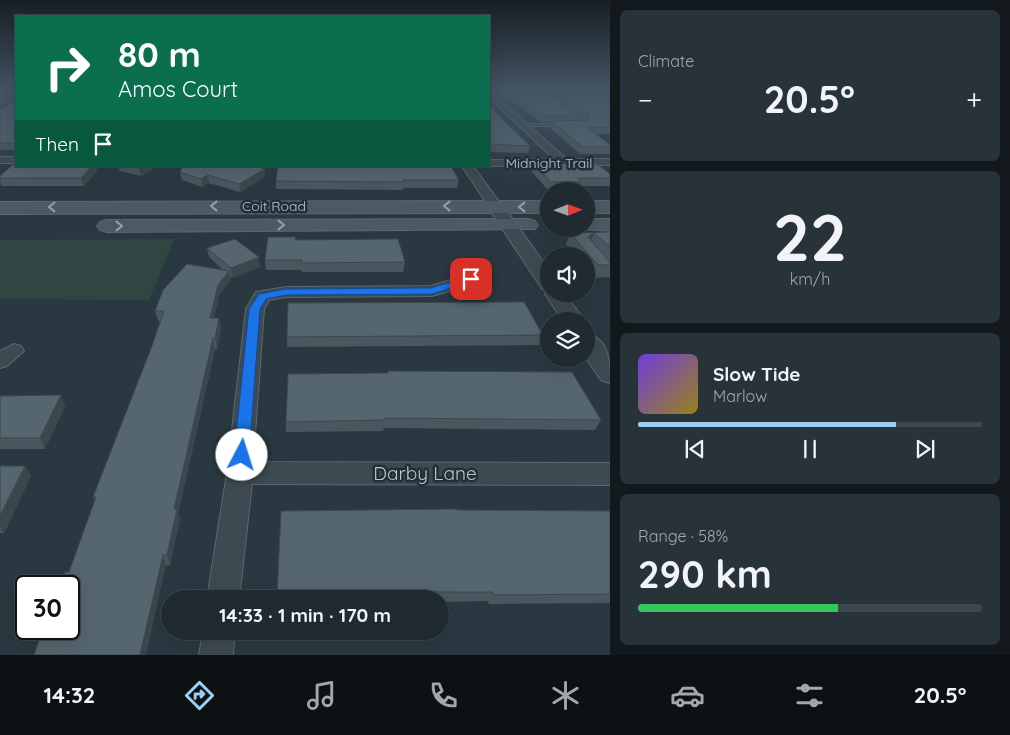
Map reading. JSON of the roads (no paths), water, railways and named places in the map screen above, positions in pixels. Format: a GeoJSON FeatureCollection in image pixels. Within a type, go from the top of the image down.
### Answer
{"type":"FeatureCollection","features":[{"type":"Feature","properties":{"kind":"main road","name":"Coit Road"},"geometry":{"type":"LineString","coordinates":[[0,208],[540,207]]}},
{"type":"Feature","properties":{"kind":"main road"},"geometry":{"type":"LineString","coordinates":[[595,207],[610,207]]}},
{"type":"Feature","properties":{"kind":"main road","name":"Coit Road"},"geometry":{"type":"LineString","coordinates":[[0,226],[540,225]]}},
{"type":"Feature","properties":{"kind":"main road"},"geometry":{"type":"LineString","coordinates":[[595,225],[610,225]]}},
{"type":"Feature","properties":{"kind":"street"},"geometry":{"type":"LineString","coordinates":[[518,120],[564,162]]}},
{"type":"Feature","properties":{"kind":"street"},"geometry":{"type":"LineString","coordinates":[[0,160],[15,160]]}},
{"type":"Feature","properties":{"kind":"street","name":"Midnight Trail"},"geometry":{"type":"LineString","coordinates":[[490,163],[610,162]]}},
{"type":"Feature","properties":{"kind":"street"},"geometry":{"type":"LineString","coordinates":[[468,167],[540,272]]}},
{"type":"Feature","properties":{"kind":"street"},"geometry":{"type":"LineString","coordinates":[[224,590],[240,473],[255,309],[262,296],[286,292],[432,291],[471,279]]}},
{"type":"Feature","properties":{"kind":"street"},"geometry":{"type":"LineString","coordinates":[[595,353],[610,374]]}},
{"type":"Feature","properties":{"kind":"street","name":"Darby Lane"},"geometry":{"type":"LineString","coordinates":[[240,473],[610,474]]}},
{"type":"Feature","properties":{"kind":"street"},"geometry":{"type":"LineString","coordinates":[[216,655],[218,640]]}},
{"type":"Feature","properties":{"kind":"lane"},"geometry":{"type":"LineString","coordinates":[[571,125],[585,124],[580,120]]}},
{"type":"Feature","properties":{"kind":"lane"},"geometry":{"type":"LineString","coordinates":[[524,125],[562,125]]}}]}
